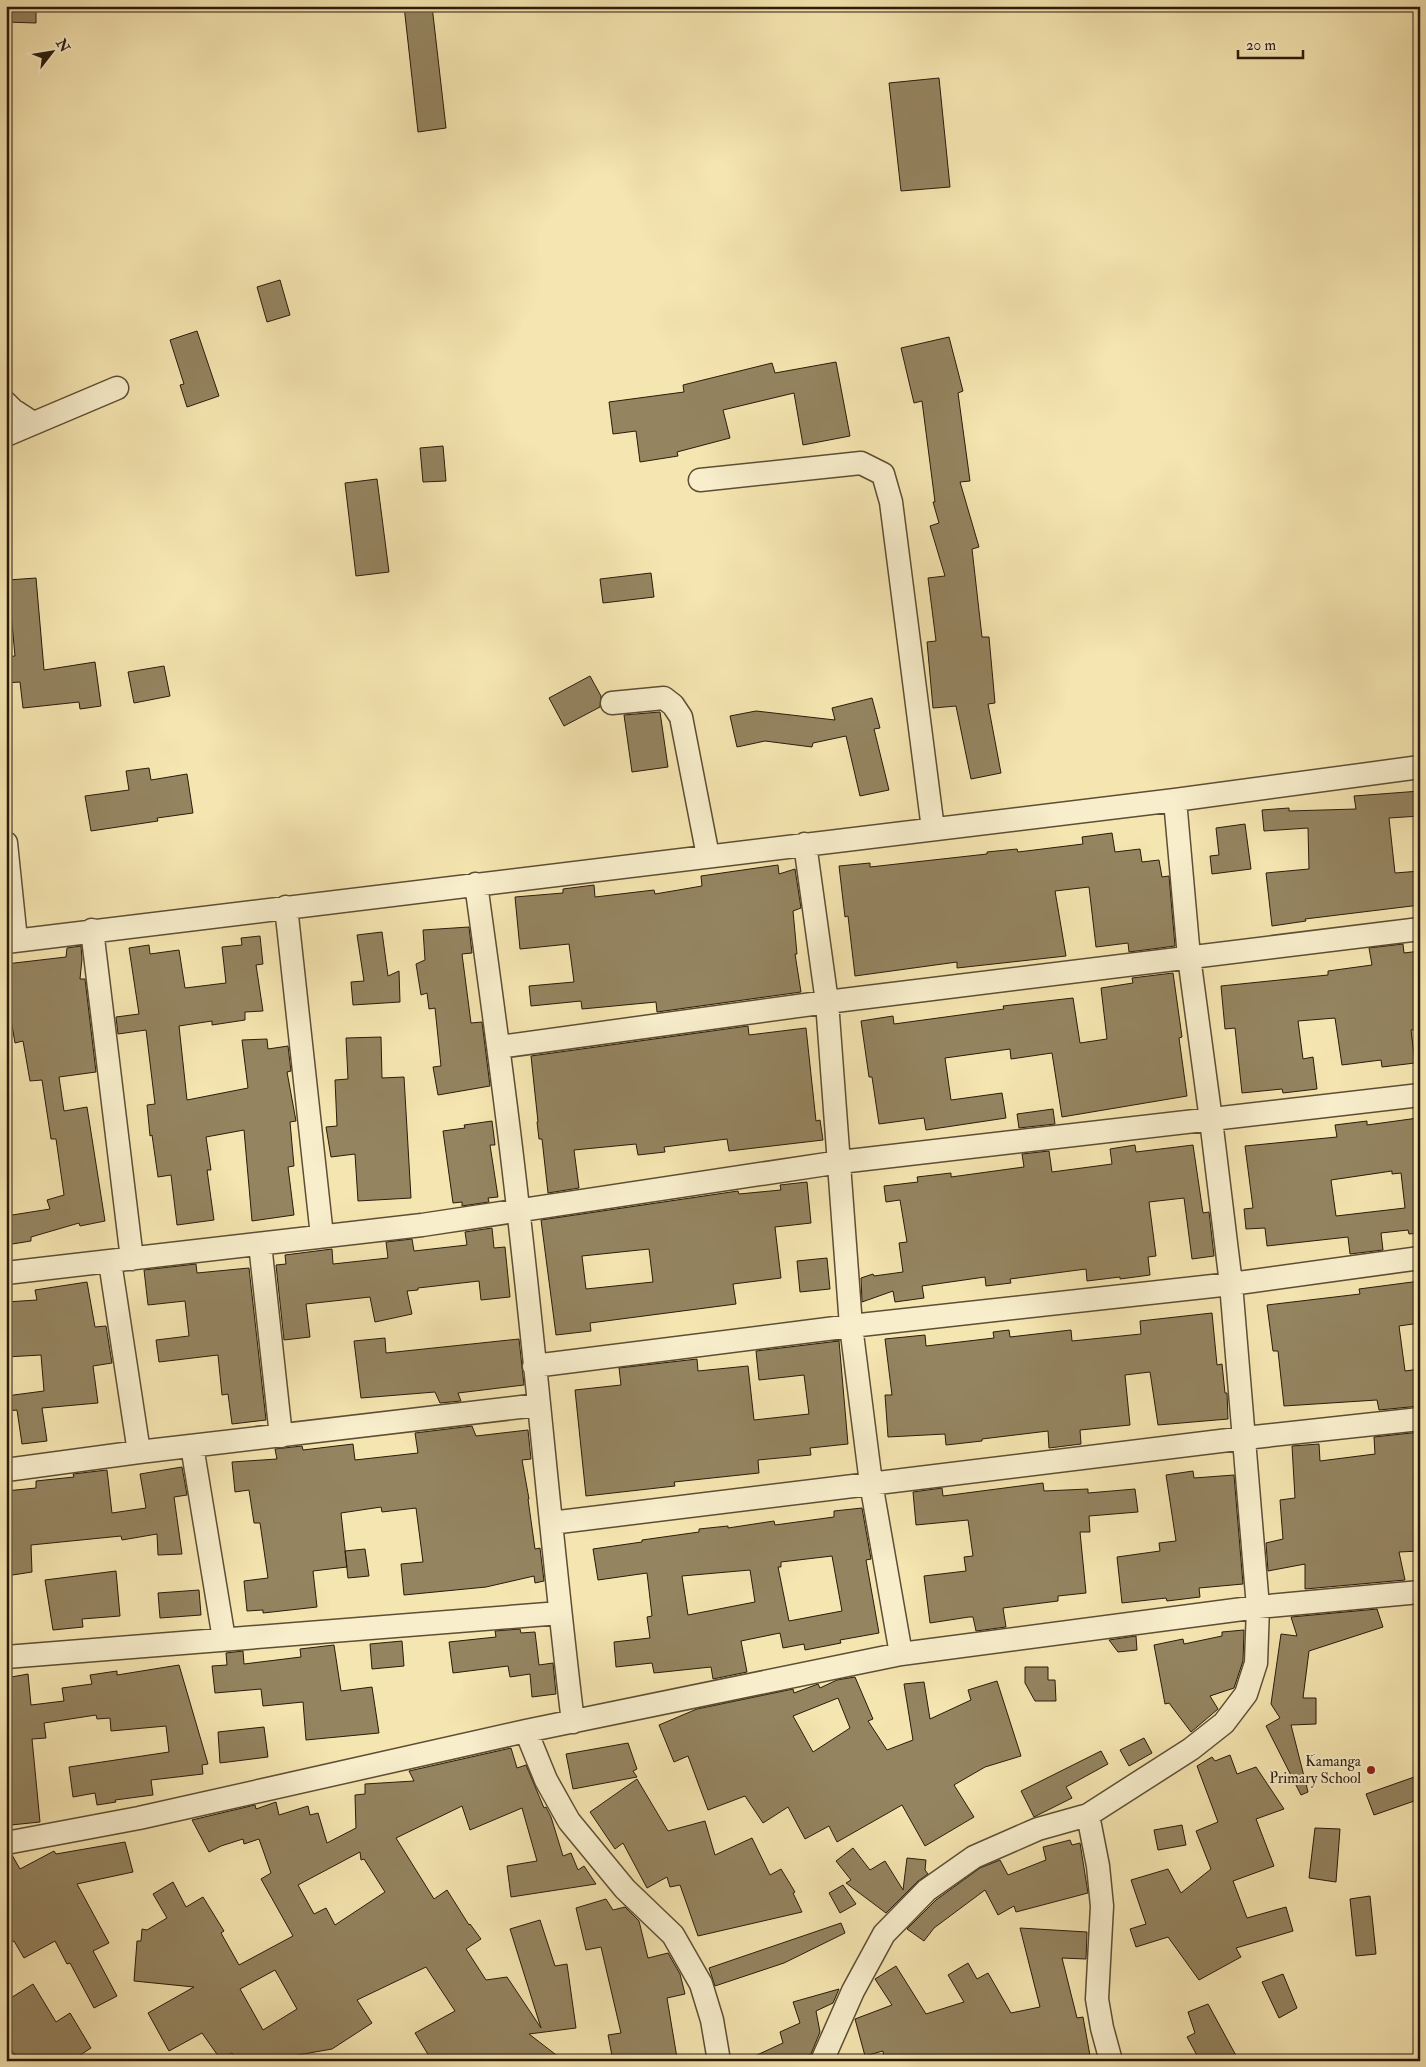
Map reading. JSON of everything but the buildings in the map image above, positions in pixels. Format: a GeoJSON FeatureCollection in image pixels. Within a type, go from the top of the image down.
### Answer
{"type":"FeatureCollection","features":[{"type":"Feature","properties":{"kind":"street"},"geometry":{"type":"LineString","coordinates":[[6,435],[116,388]]}},
{"type":"Feature","properties":{"kind":"street"},"geometry":{"type":"LineString","coordinates":[[6,403],[33,423]]}},
{"type":"Feature","properties":{"kind":"street"},"geometry":{"type":"LineString","coordinates":[[700,480],[861,464],[883,474],[891,502],[933,829]]}},
{"type":"Feature","properties":{"kind":"street"},"geometry":{"type":"LineString","coordinates":[[612,702],[664,698],[673,705],[681,717],[708,856]]}},
{"type":"Feature","properties":{"kind":"street"},"geometry":{"type":"LineString","coordinates":[[6,843],[11,941],[1175,800],[1420,767]]}},
{"type":"Feature","properties":{"kind":"street"},"geometry":{"type":"LineString","coordinates":[[822,2061],[853,1991],[884,1934],[927,1890],[974,1857],[1038,1830],[1088,1815],[1191,1749],[1224,1723],[1246,1694],[1256,1663],[1258,1608],[1231,1284],[1189,957],[1175,800]]}},
{"type":"Feature","properties":{"kind":"street"},"geometry":{"type":"LineString","coordinates":[[805,844],[827,1002],[851,1326],[871,1483],[901,1654]]}},
{"type":"Feature","properties":{"kind":"street"},"geometry":{"type":"LineString","coordinates":[[476,884],[499,1047],[518,1209],[573,1722]]}},
{"type":"Feature","properties":{"kind":"street"},"geometry":{"type":"LineString","coordinates":[[286,907],[322,1236]]}},
{"type":"Feature","properties":{"kind":"street"},"geometry":{"type":"LineString","coordinates":[[499,1047],[827,1002],[1420,929]]}},
{"type":"Feature","properties":{"kind":"street"},"geometry":{"type":"LineString","coordinates":[[92,930],[139,1452]]}},
{"type":"Feature","properties":{"kind":"street"},"geometry":{"type":"LineString","coordinates":[[6,1273],[121,1261],[422,1224],[840,1162],[1420,1095]]}},
{"type":"Feature","properties":{"kind":"street"},"geometry":{"type":"LineString","coordinates":[[260,1244],[281,1436]]}},
{"type":"Feature","properties":{"kind":"street"},"geometry":{"type":"LineString","coordinates":[[534,1366],[851,1326],[1231,1284],[1420,1258]]}},
{"type":"Feature","properties":{"kind":"street"},"geometry":{"type":"LineString","coordinates":[[6,1470],[139,1452],[538,1405]]}},
{"type":"Feature","properties":{"kind":"street"},"geometry":{"type":"LineString","coordinates":[[551,1523],[1420,1418]]}},
{"type":"Feature","properties":{"kind":"street"},"geometry":{"type":"LineString","coordinates":[[192,1446],[224,1638]]}},
{"type":"Feature","properties":{"kind":"street"},"geometry":{"type":"LineString","coordinates":[[6,1842],[139,1818],[526,1731],[901,1654],[1258,1608],[1420,1592]]}},
{"type":"Feature","properties":{"kind":"street"},"geometry":{"type":"LineString","coordinates":[[6,1657],[224,1638],[560,1613]]}},
{"type":"Feature","properties":{"kind":"street"},"geometry":{"type":"LineString","coordinates":[[526,1731],[546,1780],[569,1821],[625,1889],[673,1935],[701,1984],[712,2020],[718,2061]]}},
{"type":"Feature","properties":{"kind":"street"},"geometry":{"type":"LineString","coordinates":[[1088,1815],[1098,1866],[1102,1906],[1097,1999],[1102,2028],[1111,2061]]}},
{"type":"Feature","properties":{"kind":"place","name":"Kamanga Primary School"},"geometry":{"type":"Point","coordinates":[1371,1770]}}]}
